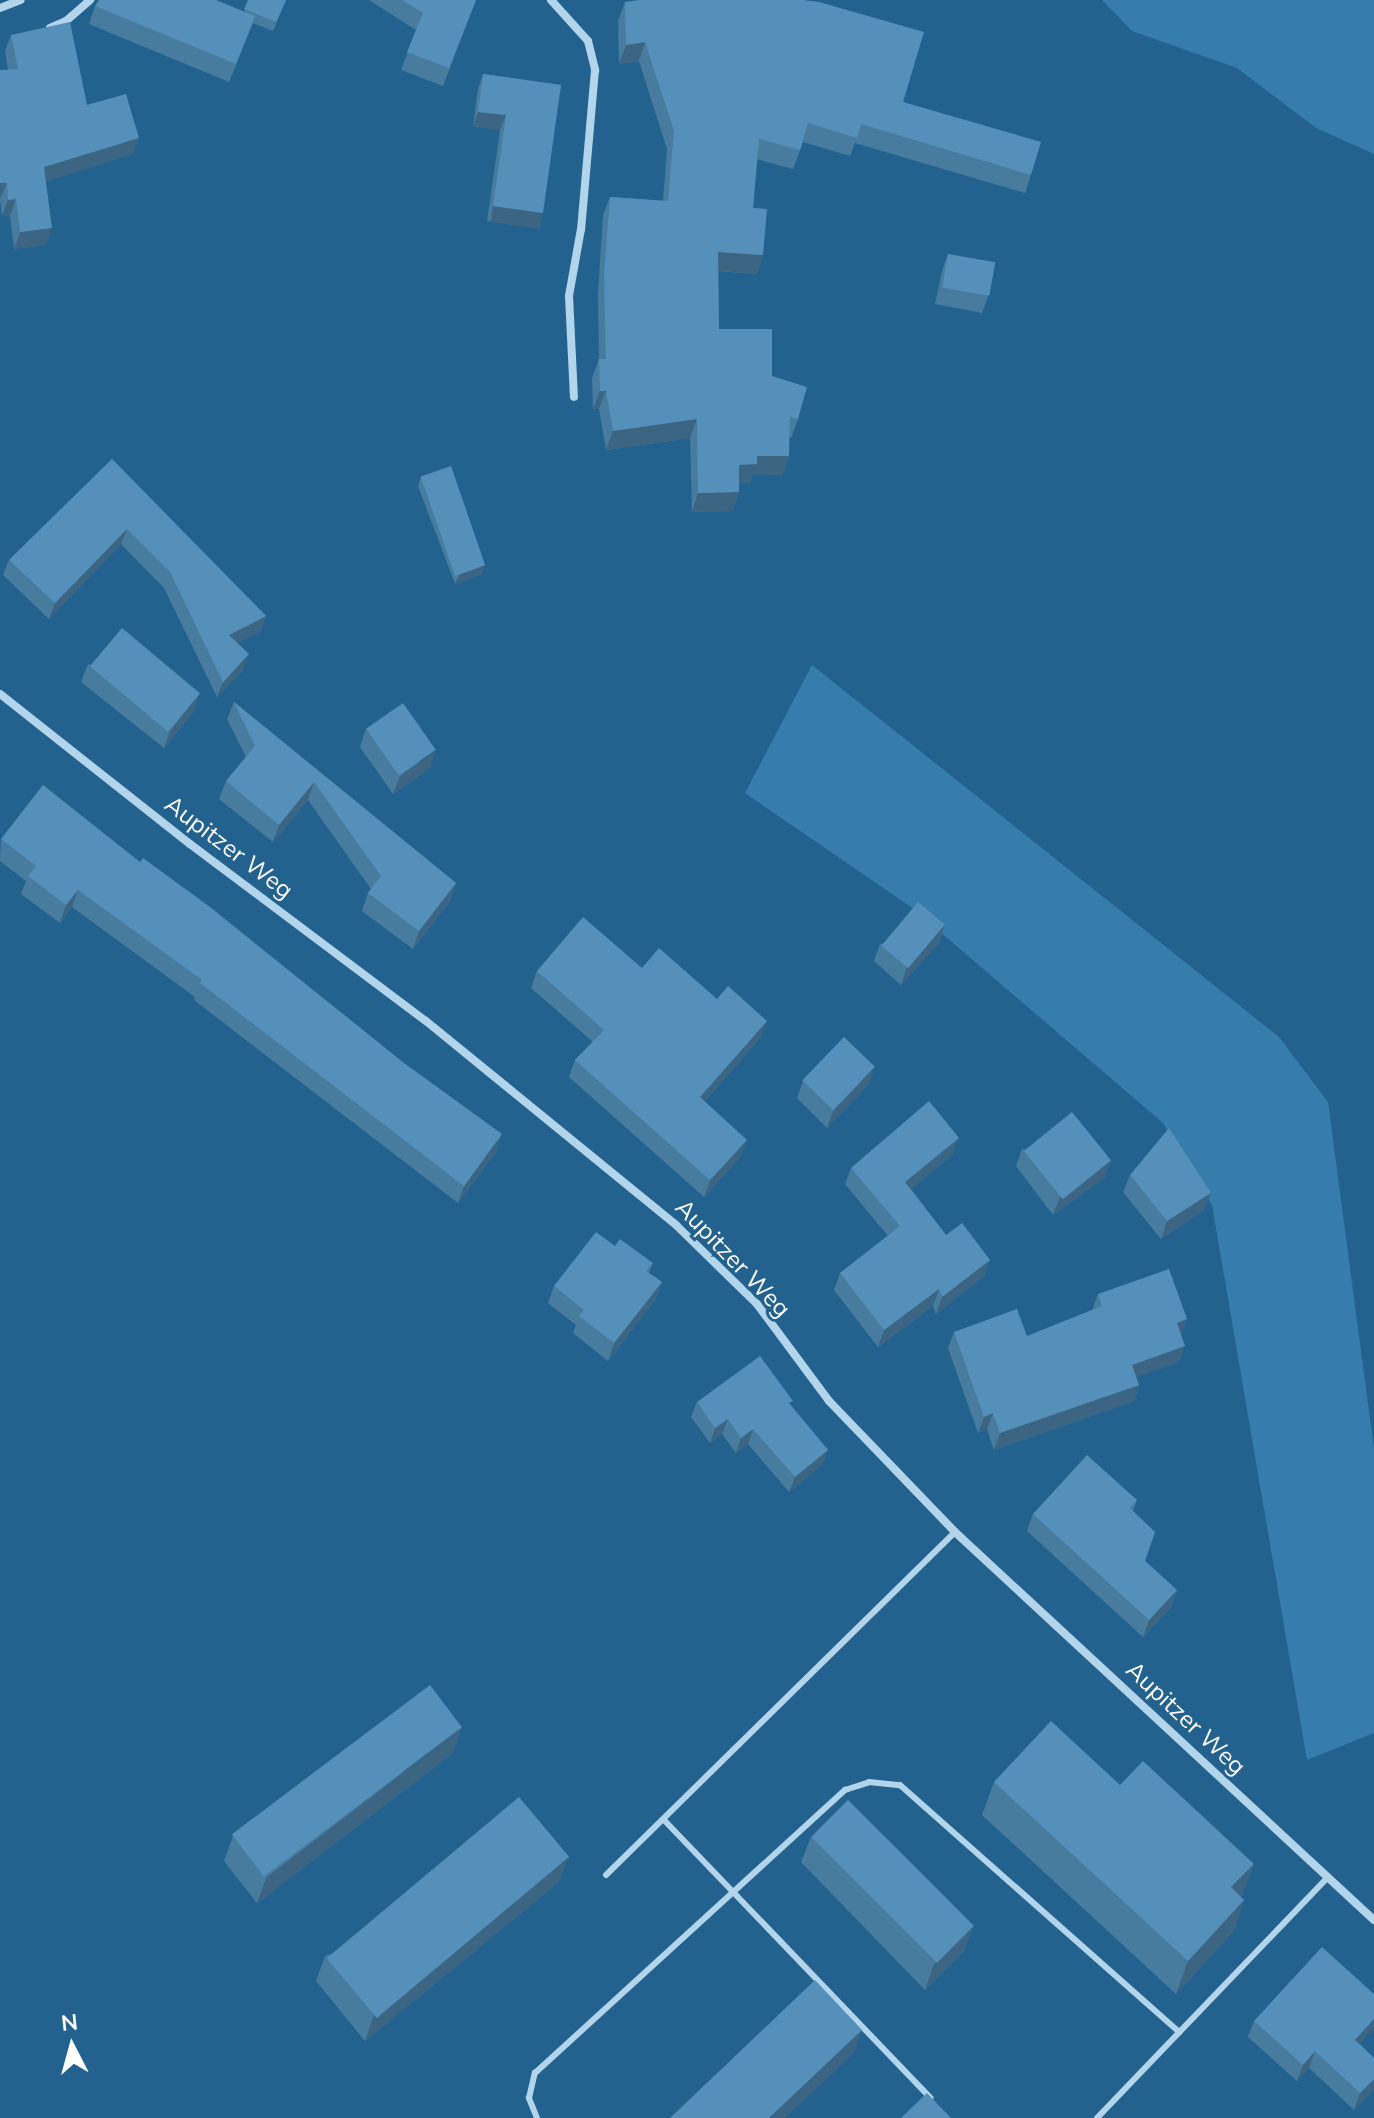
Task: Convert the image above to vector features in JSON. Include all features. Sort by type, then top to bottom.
[{"type":"street","points":[[0,8],[21,0]]},
{"type":"street","points":[[45,31],[66,21],[90,0]]},
{"type":"street","points":[[551,0],[588,41],[595,70],[581,229],[569,296],[574,397]]},
{"type":"street","name":"Aupitzer Weg","points":[[0,694],[190,844],[426,1021],[676,1225],[757,1304],[829,1401],[955,1532],[1374,1920]]},
{"type":"lane","points":[[606,1875],[955,1532]]},
{"type":"lane","points":[[537,2118],[529,2098],[535,2073],[845,1790],[869,1782],[900,1785],[1179,2032]]},
{"type":"lane","points":[[664,1820],[939,2107]]},
{"type":"lane","points":[[1097,2118],[1328,1877]]},
{"type":"shaded area","points":[[1102,0],[1374,0],[1374,154],[1316,128],[1237,68],[1132,31]]},
{"type":"shaded area","points":[[812,665],[1279,1037],[1328,1102],[1374,1449],[1374,1733],[1307,1760],[1212,1205],[1163,1123],[911,907],[745,793]]},
{"type":"building","points":[[99,0],[216,0],[255,16],[236,64],[95,6]]},
{"type":"building","points":[[248,0],[286,0],[276,22],[244,9]]},
{"type":"building","points":[[402,0],[476,0],[449,68],[407,52],[423,13]]},
{"type":"building","points":[[803,0],[924,32],[903,102],[1041,142],[1031,175],[861,124],[857,138],[808,123],[800,150],[759,139],[753,208],[767,209],[763,255],[718,252],[719,329],[772,329],[772,376],[807,387],[798,419],[790,417],[789,456],[757,456],[757,464],[739,465],[739,492],[698,493],[697,419],[613,431],[606,391],[600,391],[599,359],[606,359],[604,275],[610,197],[668,201],[674,131],[645,42],[626,45],[625,2]]},
{"type":"building","points":[[70,22],[87,105],[126,94],[139,138],[44,167],[52,228],[20,232],[16,199],[8,200],[7,183],[0,183],[0,70],[18,69],[11,35]]},
{"type":"building","points":[[483,74],[561,85],[543,213],[493,206],[506,115],[478,112]]},
{"type":"building","points":[[948,254],[995,262],[989,296],[942,287]]},
{"type":"building","points":[[112,459],[266,616],[229,635],[249,654],[223,682],[170,572],[127,529],[55,603],[9,560]]},
{"type":"building","points":[[451,466],[485,565],[455,576],[421,476]]},
{"type":"building","points":[[122,628],[200,694],[168,732],[90,666]]},
{"type":"building","points":[[234,702],[456,883],[419,931],[368,893],[381,876],[314,782],[279,825],[226,781],[255,746]]},
{"type":"building","points":[[403,703],[436,750],[399,776],[366,729]]},
{"type":"building","points":[[43,785],[140,862],[143,858],[210,907],[404,1063],[502,1134],[464,1186],[200,983],[202,980],[78,890],[66,905],[28,876],[36,866],[1,839]]},
{"type":"building","points":[[918,902],[945,924],[908,968],[881,946]]},
{"type":"building","points":[[583,917],[642,968],[659,948],[717,999],[728,986],[767,1021],[700,1097],[747,1140],[710,1180],[575,1060],[604,1030],[537,971]]},
{"type":"building","points":[[844,1037],[875,1067],[833,1110],[802,1080]]},
{"type":"building","points":[[929,1101],[959,1138],[905,1182],[946,1235],[962,1223],[990,1260],[942,1297],[939,1289],[884,1330],[840,1273],[900,1226],[851,1168]]},
{"type":"building","points":[[1072,1112],[1111,1160],[1063,1199],[1024,1151]]},
{"type":"building","points":[[1169,1128],[1211,1193],[1167,1221],[1130,1175]]},
{"type":"building","points":[[596,1232],[615,1246],[620,1239],[653,1263],[646,1271],[662,1282],[614,1343],[579,1316],[584,1310],[554,1286]]},
{"type":"building","points":[[1169,1269],[1187,1319],[1177,1323],[1185,1346],[1132,1365],[1139,1385],[1000,1433],[993,1413],[984,1417],[954,1332],[1017,1309],[1027,1336],[1102,1306],[1098,1294]]},
{"type":"building","points":[[760,1356],[793,1401],[789,1403],[828,1450],[795,1477],[753,1429],[741,1438],[728,1419],[715,1428],[697,1402]]},
{"type":"building","points":[[1087,1455],[1137,1500],[1130,1508],[1155,1532],[1145,1561],[1177,1590],[1149,1620],[1033,1514]]},
{"type":"building","points":[[430,1685],[462,1727],[264,1877],[232,1834]]},
{"type":"building","points":[[1051,1721],[1120,1785],[1143,1761],[1254,1864],[1231,1887],[1244,1900],[1188,1961],[994,1782]]},
{"type":"building","points":[[519,1797],[569,1857],[377,2018],[327,1958]]},
{"type":"building","points":[[848,1800],[974,1926],[937,1963],[811,1837]]},
{"type":"building","points":[[1322,1947],[1374,1994],[1374,2019],[1355,2040],[1374,2058],[1374,2079],[1360,2093],[1315,2051],[1303,2065],[1254,2021]]},
{"type":"building","points":[[815,1980],[862,2030],[769,2118],[670,2118]]},
{"type":"building","points":[[927,2093],[951,2118],[901,2118]]}]
